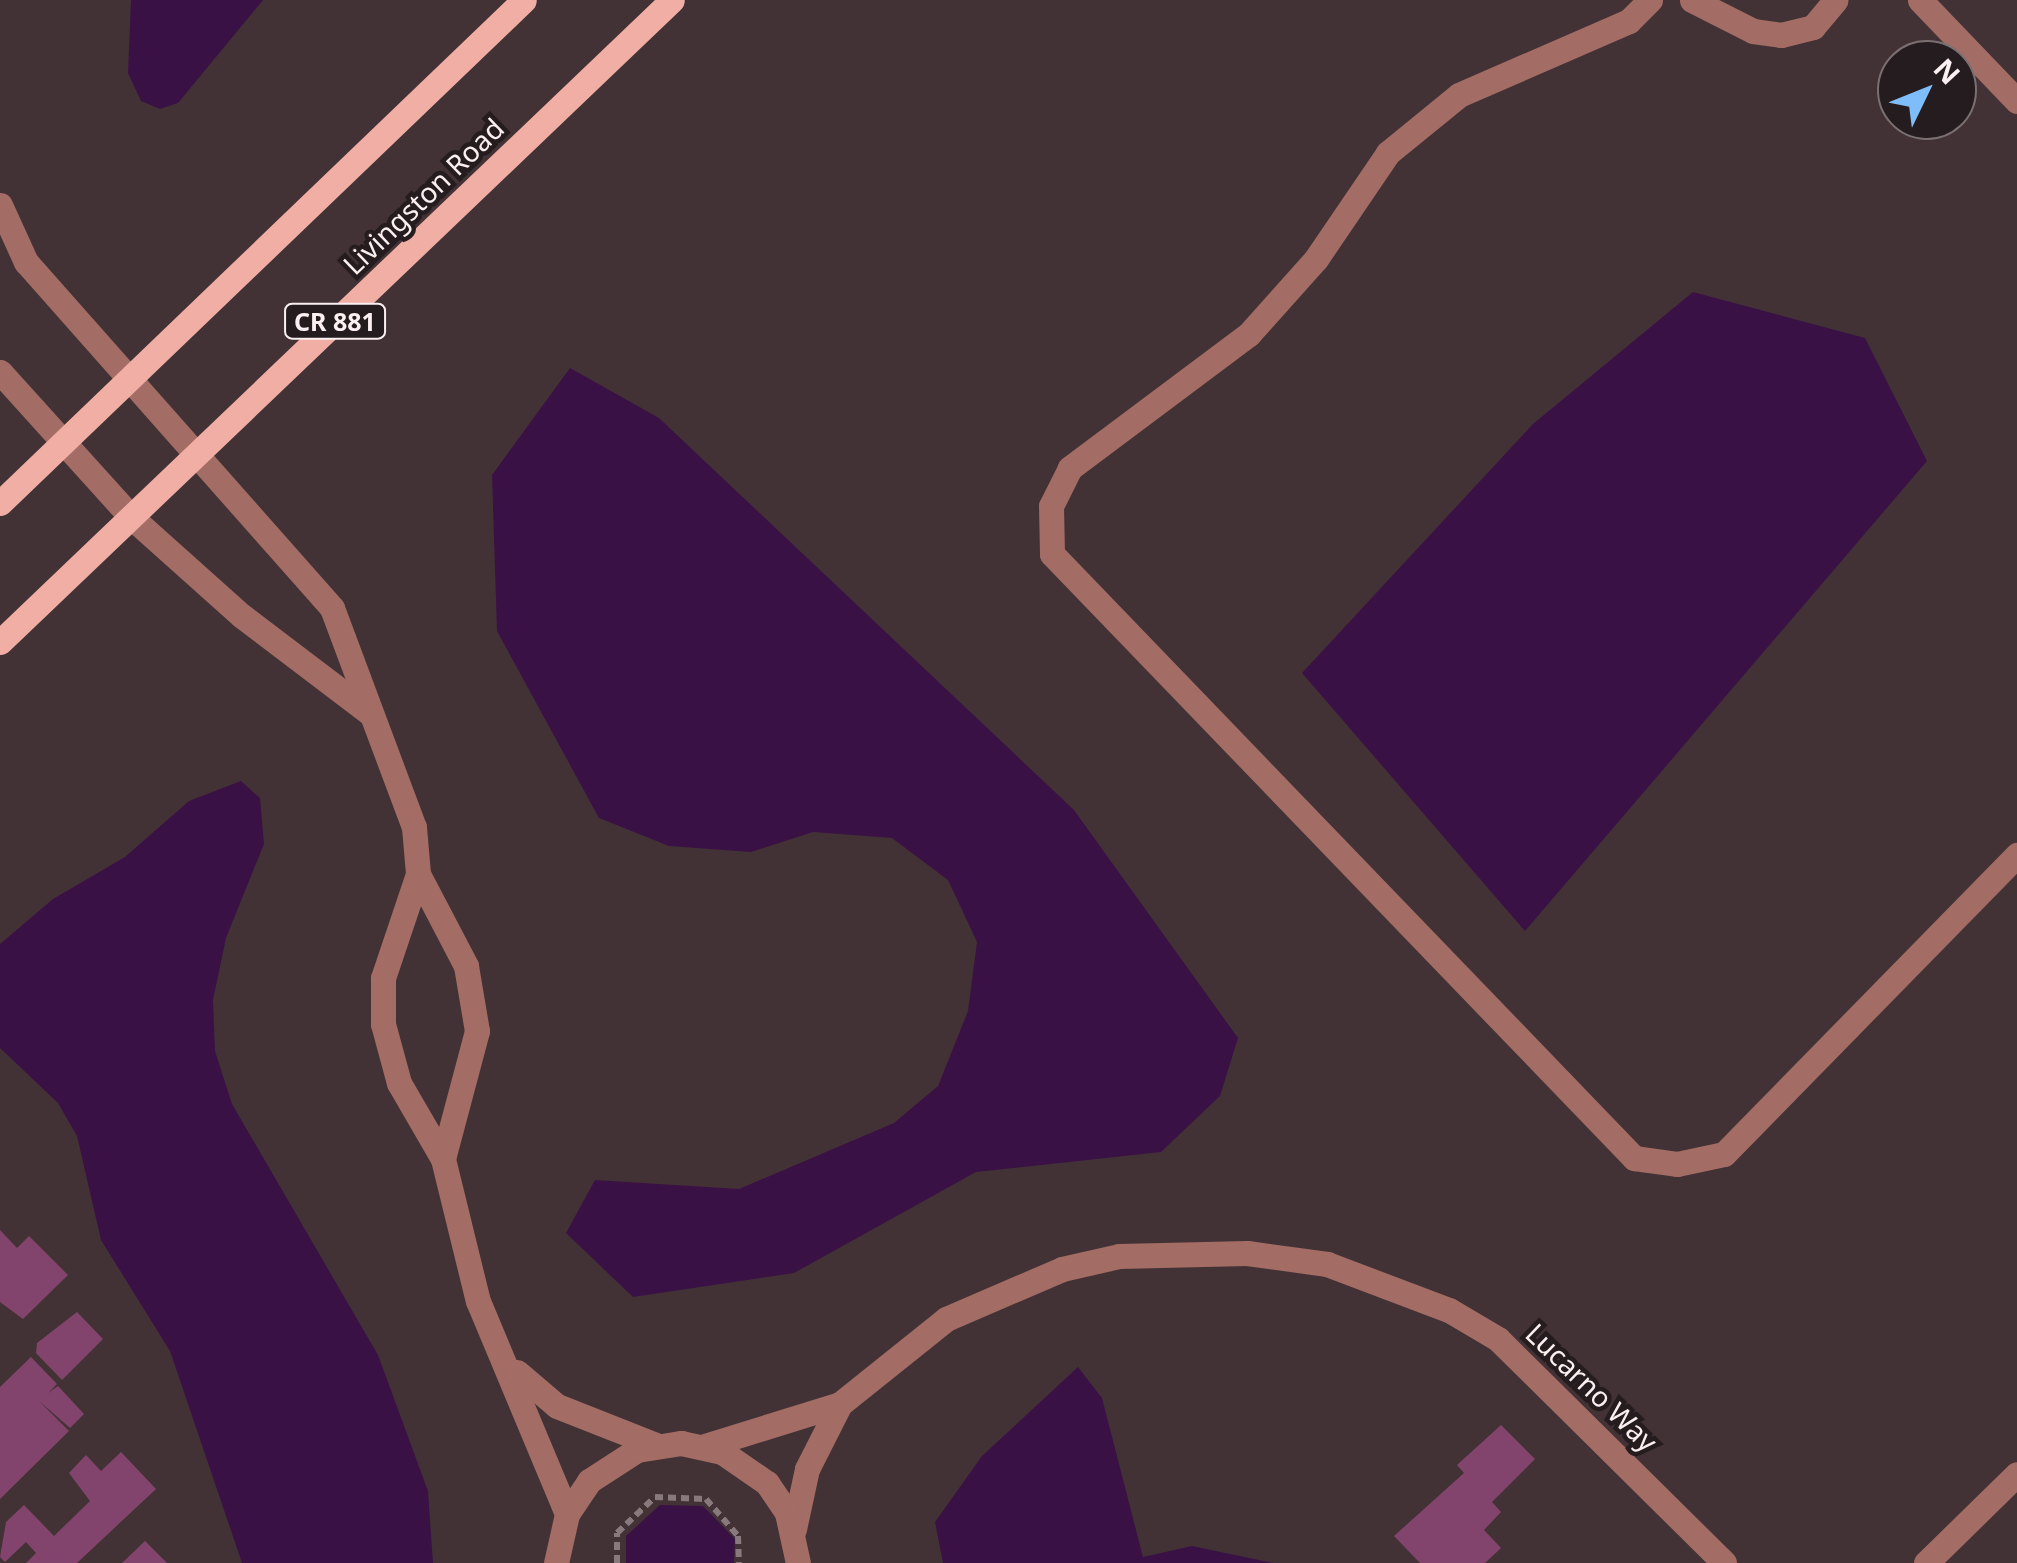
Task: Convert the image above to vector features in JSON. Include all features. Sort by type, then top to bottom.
[{"type":"main road","points":[[0,504],[524,0]]},
{"type":"main road","name":"Livingston Road","points":[[0,642],[672,0]]},
{"type":"street","points":[[1650,0],[1630,22],[1459,95],[1388,154],[1316,258],[1248,334],[1070,468],[1051,506],[1052,554],[1634,1158],[1676,1164],[1724,1154],[2017,855]]},
{"type":"street","points":[[1692,0],[1753,30],[1782,35],[1813,27],[1836,0]]},
{"type":"street","points":[[1920,0],[2017,100]]},
{"type":"street","points":[[0,205],[26,262],[332,608],[414,827],[418,874],[466,966],[477,1031],[443,1159]]},
{"type":"street","points":[[0,372],[60,446],[130,516],[242,616],[372,714]]},
{"type":"street","points":[[418,874],[383,978],[383,1024],[400,1083],[443,1159],[478,1301],[512,1368],[567,1514]]},
{"type":"street","name":"Lucarno Way","points":[[705,1446],[840,1404],[946,1320],[1062,1269],[1184,1250],[1327,1264],[1450,1310],[1498,1339],[1724,1563]]},
{"type":"street","points":[[512,1368],[557,1406],[656,1445],[705,1446],[754,1470],[794,1530],[798,1563]]},
{"type":"street","name":"Lucarno Way","points":[[794,1530],[807,1470],[840,1404]]},
{"type":"street","points":[[556,1562],[567,1514],[603,1468],[656,1445]]},
{"type":"street","points":[[1926,1563],[2017,1474]]},
{"type":"path","points":[[618,1563],[617,1533],[654,1497],[706,1499],[738,1536],[739,1563]]},
{"type":"shaded area","points":[[131,0],[263,0],[178,103],[160,109],[141,101],[128,73]]},
{"type":"shaded area","points":[[1693,292],[1865,338],[1927,461],[1525,931],[1302,673],[1533,424]]},
{"type":"shaded area","points":[[570,368],[659,418],[1074,810],[1238,1038],[1220,1096],[1161,1152],[976,1172],[794,1273],[633,1297],[566,1233],[595,1180],[739,1189],[894,1123],[938,1086],[968,1011],[977,942],[948,880],[892,838],[813,832],[751,852],[669,846],[599,818],[497,631],[492,475]]},
{"type":"shaded area","points":[[241,781],[260,798],[264,844],[226,938],[213,1000],[215,1051],[232,1104],[378,1355],[428,1491],[433,1563],[242,1563],[170,1351],[101,1240],[77,1136],[58,1103],[0,1048],[0,944],[53,899],[125,857],[189,801]]},
{"type":"shaded area","points":[[1078,1367],[1102,1398],[1143,1557],[1192,1546],[1273,1563],[943,1563],[935,1522],[982,1456]]},
{"type":"shaded area","points":[[660,1505],[703,1506],[735,1539],[734,1563],[626,1563],[626,1536]]},
{"type":"building","points":[[0,1230],[17,1248],[29,1236],[68,1275],[23,1319],[0,1302]]},
{"type":"building","points":[[77,1312],[103,1339],[62,1380],[36,1353],[37,1343]]},
{"type":"building","points":[[31,1357],[57,1384],[48,1393],[58,1386],[84,1414],[70,1428],[39,1401],[69,1431],[0,1499],[0,1387]]},
{"type":"building","points":[[1501,1425],[1535,1459],[1492,1502],[1501,1512],[1484,1530],[1501,1548],[1485,1563],[1420,1563],[1394,1536],[1464,1473],[1457,1465]]},
{"type":"building","points":[[121,1452],[156,1489],[77,1563],[26,1563],[36,1553],[26,1542],[5,1562],[0,1557],[6,1522],[24,1505],[54,1536],[90,1501],[69,1473],[86,1455],[101,1471]]},
{"type":"building","points":[[145,1541],[167,1563],[122,1563]]}]
